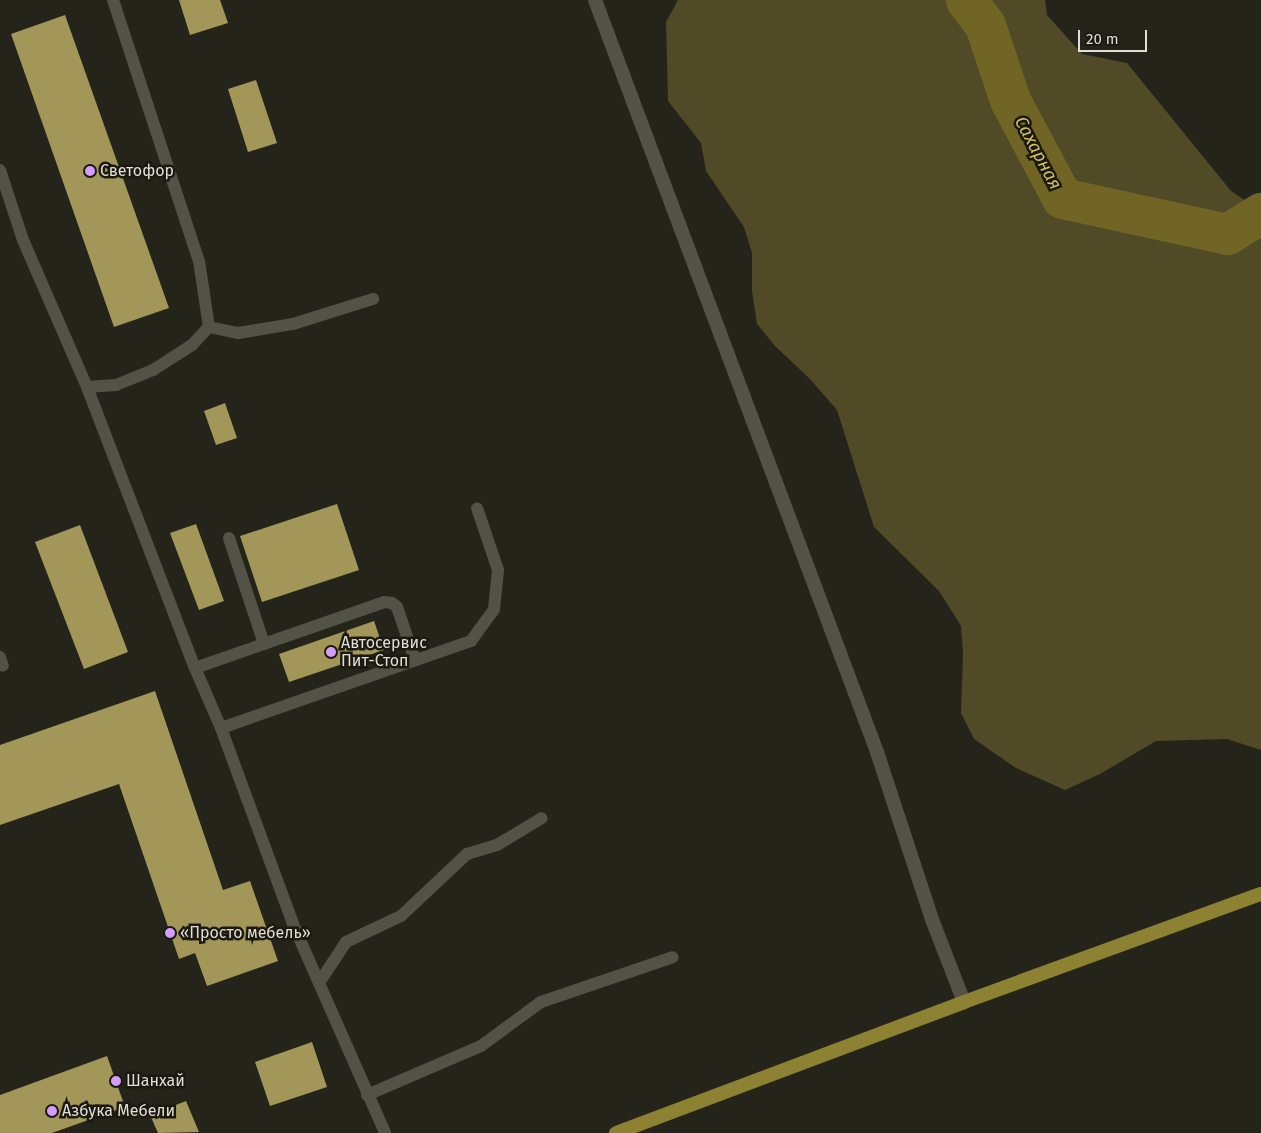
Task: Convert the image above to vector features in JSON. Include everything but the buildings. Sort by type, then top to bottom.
[{"type":"main road","points":[[616,1133],[964,1002],[1261,894]]},
{"type":"street","points":[[595,0],[878,752],[933,922],[964,1002]]},
{"type":"lane","points":[[113,0],[200,261],[209,327]]},
{"type":"lane","points":[[0,170],[23,240],[87,387],[195,668],[221,728],[293,924],[385,1133]]},
{"type":"lane","points":[[209,327],[238,333],[293,324],[373,299]]},
{"type":"lane","points":[[87,387],[116,385],[153,370],[192,345],[209,327]]},
{"type":"lane","points":[[221,728],[472,641],[494,609],[498,570],[476,508]]},
{"type":"lane","points":[[229,538],[264,644]]},
{"type":"lane","points":[[195,668],[384,602],[392,603],[397,607],[415,660]]},
{"type":"lane","points":[[319,983],[346,942],[401,916],[467,854],[496,845],[542,818]]},
{"type":"lane","points":[[367,1095],[481,1046],[541,1002],[673,957]]},
{"type":"shaded area","points":[[678,0],[1045,0],[1047,15],[1082,54],[1127,63],[1231,191],[1249,203],[1261,225],[1261,750],[1227,739],[1156,741],[1100,774],[1065,790],[1016,768],[974,739],[961,713],[963,653],[961,626],[939,591],[874,527],[837,410],[810,379],[775,346],[757,324],[752,291],[752,253],[744,227],[706,171],[701,143],[668,101],[666,22]]},
{"type":"waterway","name":"Сахарная","points":[[966,0],[985,25],[1010,100],[1062,198],[1227,234],[1261,213]]},
{"type":"place","name":"Светофор","points":[[90,171]]},
{"type":"place","name":"Автосервис Пит-Стоп","points":[[331,652]]},
{"type":"place","name":"«Просто мебель»","points":[[170,933]]},
{"type":"place","name":"Шанхай","points":[[116,1081]]},
{"type":"place","name":"Азбука Мебели","points":[[52,1111]]}]
